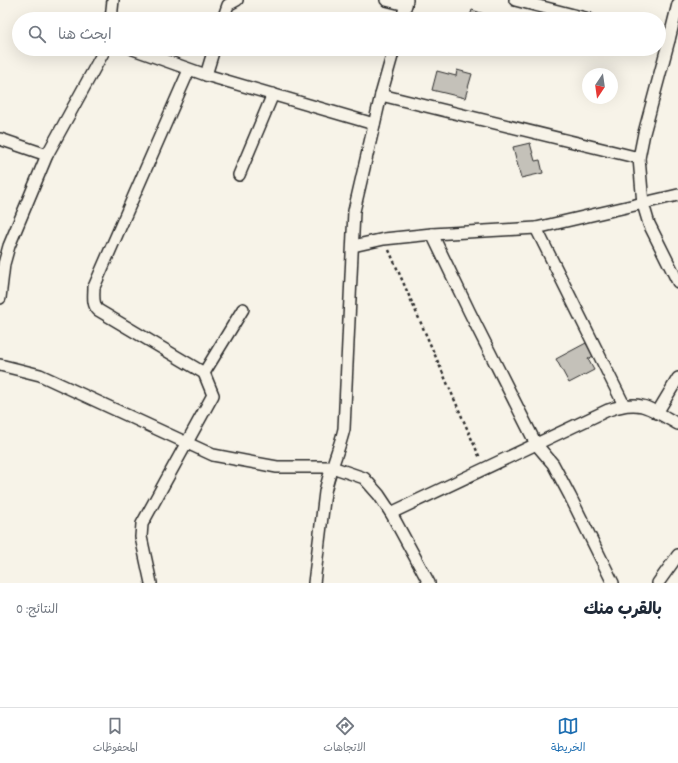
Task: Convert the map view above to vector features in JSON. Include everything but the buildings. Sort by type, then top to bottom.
[{"type":"street","points":[[112,12],[113,0]]},
{"type":"street","points":[[226,12],[228,6],[237,0]]},
{"type":"street","points":[[386,0],[406,2],[404,12]]},
{"type":"street","points":[[515,0],[562,12]]},
{"type":"street","points":[[666,34],[677,10]]},
{"type":"street","points":[[0,298],[4,264],[9,246],[47,155],[101,56]]},
{"type":"street","points":[[152,56],[206,76],[374,124]]},
{"type":"street","points":[[206,76],[212,56]]},
{"type":"street","points":[[314,583],[324,492],[344,429],[354,211],[381,95],[392,56]]},
{"type":"street","points":[[660,56],[639,158],[644,204],[649,224],[678,282]]},
{"type":"street","points":[[151,583],[141,537],[142,524],[213,395],[204,373],[98,310],[95,307],[93,300],[94,287],[189,70]]},
{"type":"street","points":[[239,175],[273,94]]},
{"type":"street","points":[[381,95],[639,158]]},
{"type":"street","points":[[0,139],[47,155]]},
{"type":"street","points":[[352,246],[384,239],[432,234],[536,228],[678,195]]},
{"type":"street","points":[[536,228],[624,405]]},
{"type":"street","points":[[432,234],[536,444],[553,464],[613,583]]},
{"type":"street","points":[[204,373],[243,308]]},
{"type":"street","points":[[0,365],[40,375],[213,455],[277,468],[332,467],[364,478],[379,495],[391,513],[429,583]]},
{"type":"street","points":[[657,413],[678,378]]},
{"type":"street","points":[[391,513],[608,410],[624,405],[641,406],[678,424]]},
{"type":"street","points":[[658,583],[678,555]]},
{"type":"path","points":[[384,239],[484,470]]}]
